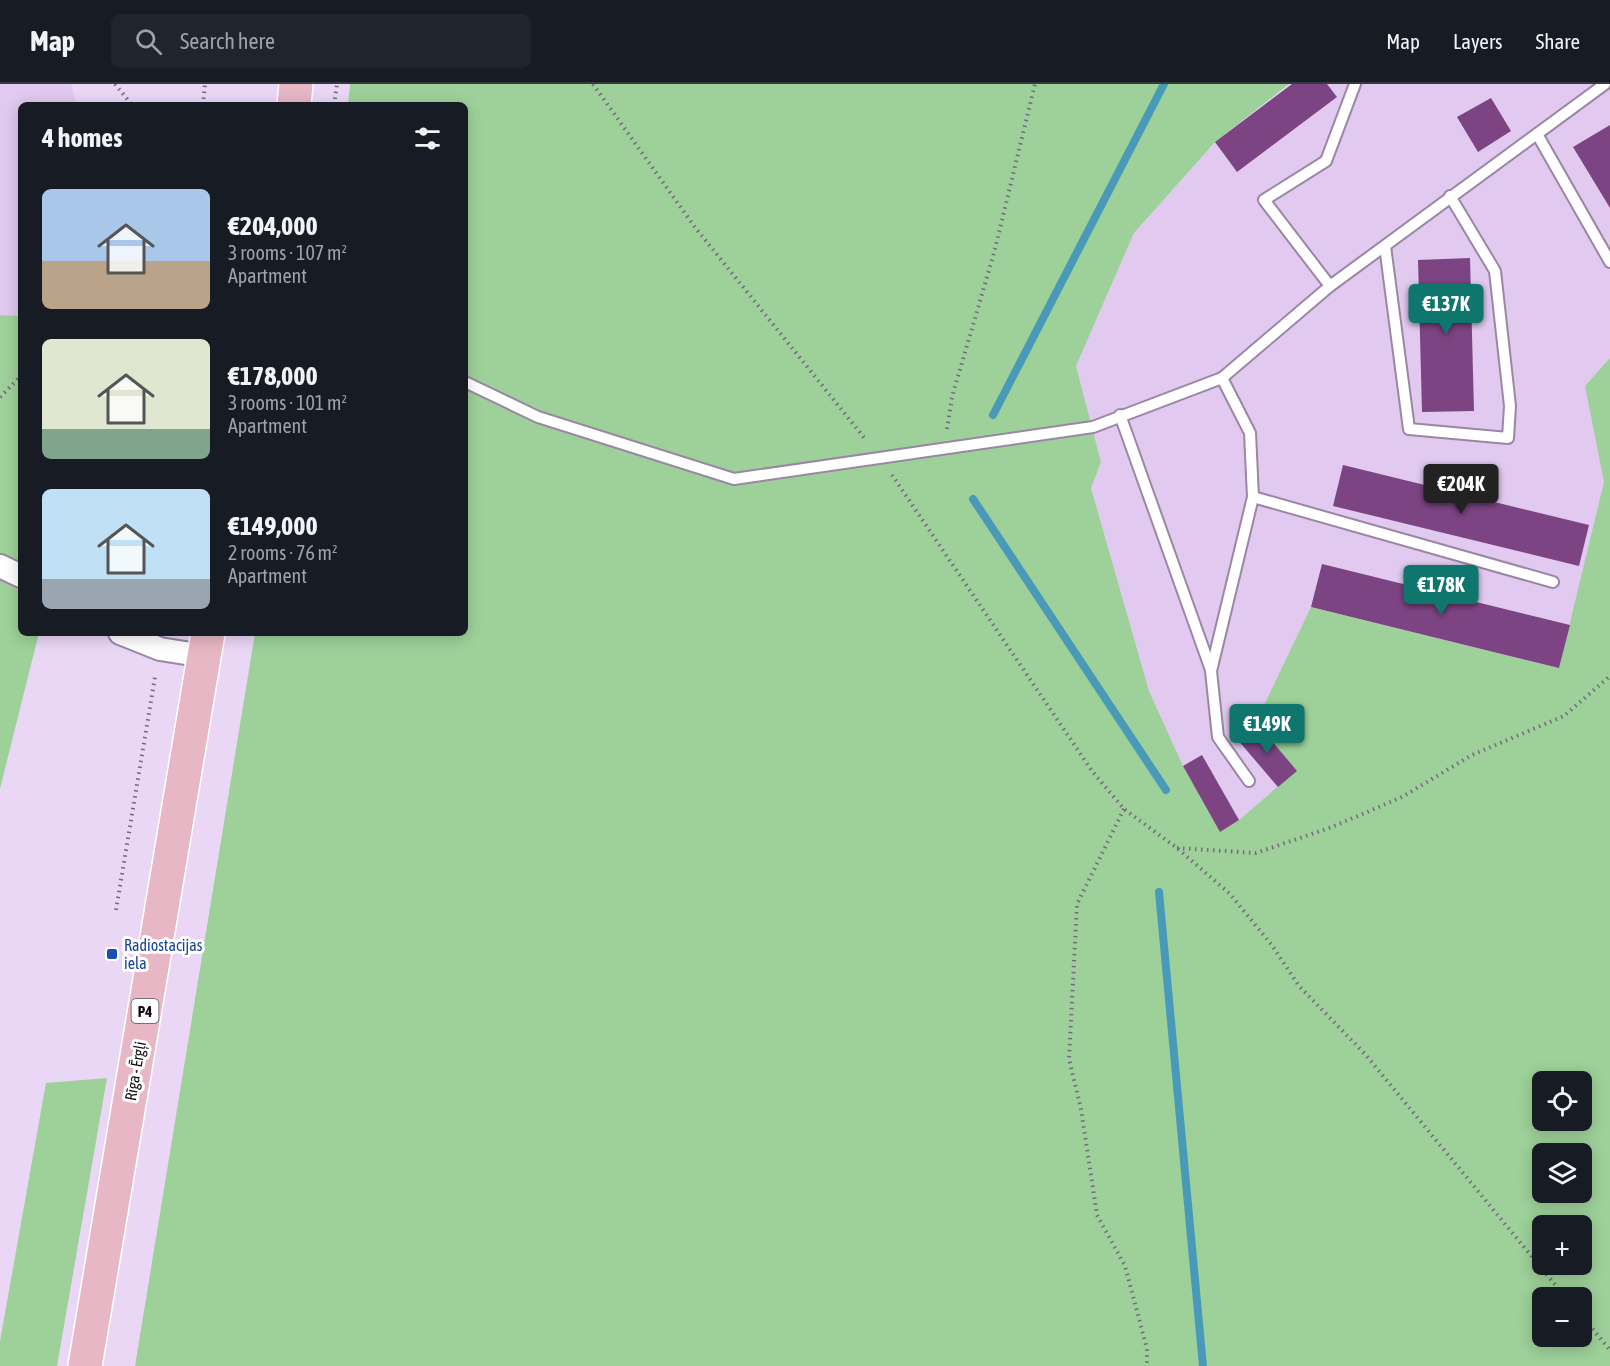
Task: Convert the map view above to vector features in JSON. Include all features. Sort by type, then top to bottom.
[{"type":"main road","points":[[294,102],[296,84]]},
{"type":"main road","name":"Rīga - Ērgļi","points":[[85,1366],[206,645]]},
{"type":"street","points":[[0,566],[18,575]]},
{"type":"street","points":[[128,636],[160,649],[206,645]]},
{"type":"lane","points":[[1330,286],[1264,200],[1326,161],[1355,84]]},
{"type":"lane","points":[[468,383],[538,417],[734,479],[1093,427],[1222,378],[1330,286],[1605,84]]},
{"type":"lane","points":[[1537,134],[1610,262]]},
{"type":"lane","points":[[1385,246],[1409,429],[1508,438],[1510,406],[1495,271],[1450,196]]},
{"type":"lane","points":[[1211,671],[1254,497],[1250,433],[1222,378]]},
{"type":"lane","points":[[1120,415],[1211,671],[1218,736],[1249,781]]},
{"type":"lane","points":[[1254,497],[1552,582]]},
{"type":"path","points":[[115,84],[130,102]]},
{"type":"path","points":[[203,102],[205,84]]},
{"type":"path","points":[[334,102],[337,84]]},
{"type":"path","points":[[592,84],[694,226],[880,458],[1092,771],[1124,809],[1177,848],[1230,894],[1271,944],[1299,986],[1365,1054],[1557,1287]]},
{"type":"path","points":[[944,448],[952,397],[994,253],[1035,84]]},
{"type":"path","points":[[0,397],[18,379]]},
{"type":"path","points":[[1177,848],[1256,853],[1332,827],[1402,797],[1472,756],[1564,716],[1610,676]]},
{"type":"path","points":[[116,910],[155,677]]},
{"type":"path","points":[[1124,809],[1077,904],[1069,1059],[1082,1109],[1097,1215],[1125,1266],[1147,1349],[1147,1366]]},
{"type":"path","points":[[1592,1328],[1610,1350]]},
{"type":"shaded area","points":[[0,84],[71,84],[76,102],[18,102],[18,316],[0,315]]},
{"type":"shaded area","points":[[1292,84],[1610,84],[1610,622],[1559,668],[1312,607],[1297,771],[1239,820],[1220,832],[1183,766],[1149,691],[1091,488],[1101,462],[1076,366],[1134,233],[1215,142]]},
{"type":"green space","points":[[350,84],[1289,84],[1215,142],[1134,233],[1076,366],[1101,462],[1091,488],[1149,691],[1183,766],[1220,831],[1239,820],[1296,771],[1256,722],[1311,607],[1559,668],[1604,482],[1585,386],[1610,358],[1610,1366],[135,1366],[255,636],[468,636],[468,102],[348,102]]},
{"type":"green space","points":[[0,315],[18,316],[18,636],[38,636],[0,789]]},
{"type":"green space","points":[[107,1078],[57,1366],[0,1366],[0,1341],[46,1083]]},
{"type":"building","points":[[1292,84],[1327,84],[1337,97],[1237,172],[1215,142]]},
{"type":"building","points":[[1491,98],[1511,131],[1478,152],[1457,117]]},
{"type":"building","points":[[1610,125],[1610,208],[1573,147]]},
{"type":"building","points":[[1470,258],[1474,411],[1422,412],[1418,260]]},
{"type":"building","points":[[1343,465],[1589,525],[1579,566],[1333,506]]},
{"type":"building","points":[[1322,564],[1570,625],[1559,668],[1311,607]]},
{"type":"building","points":[[1256,722],[1297,771],[1278,787],[1237,739]]},
{"type":"building","points":[[1202,755],[1239,820],[1220,832],[1183,766]]},
{"type":"waterway","points":[[993,415],[1164,84]]},
{"type":"waterway","points":[[973,499],[1166,790]]},
{"type":"waterway","points":[[1159,892],[1203,1366]]},
{"type":"place","name":"Radiostacijas iela","points":[[112,954]]}]
